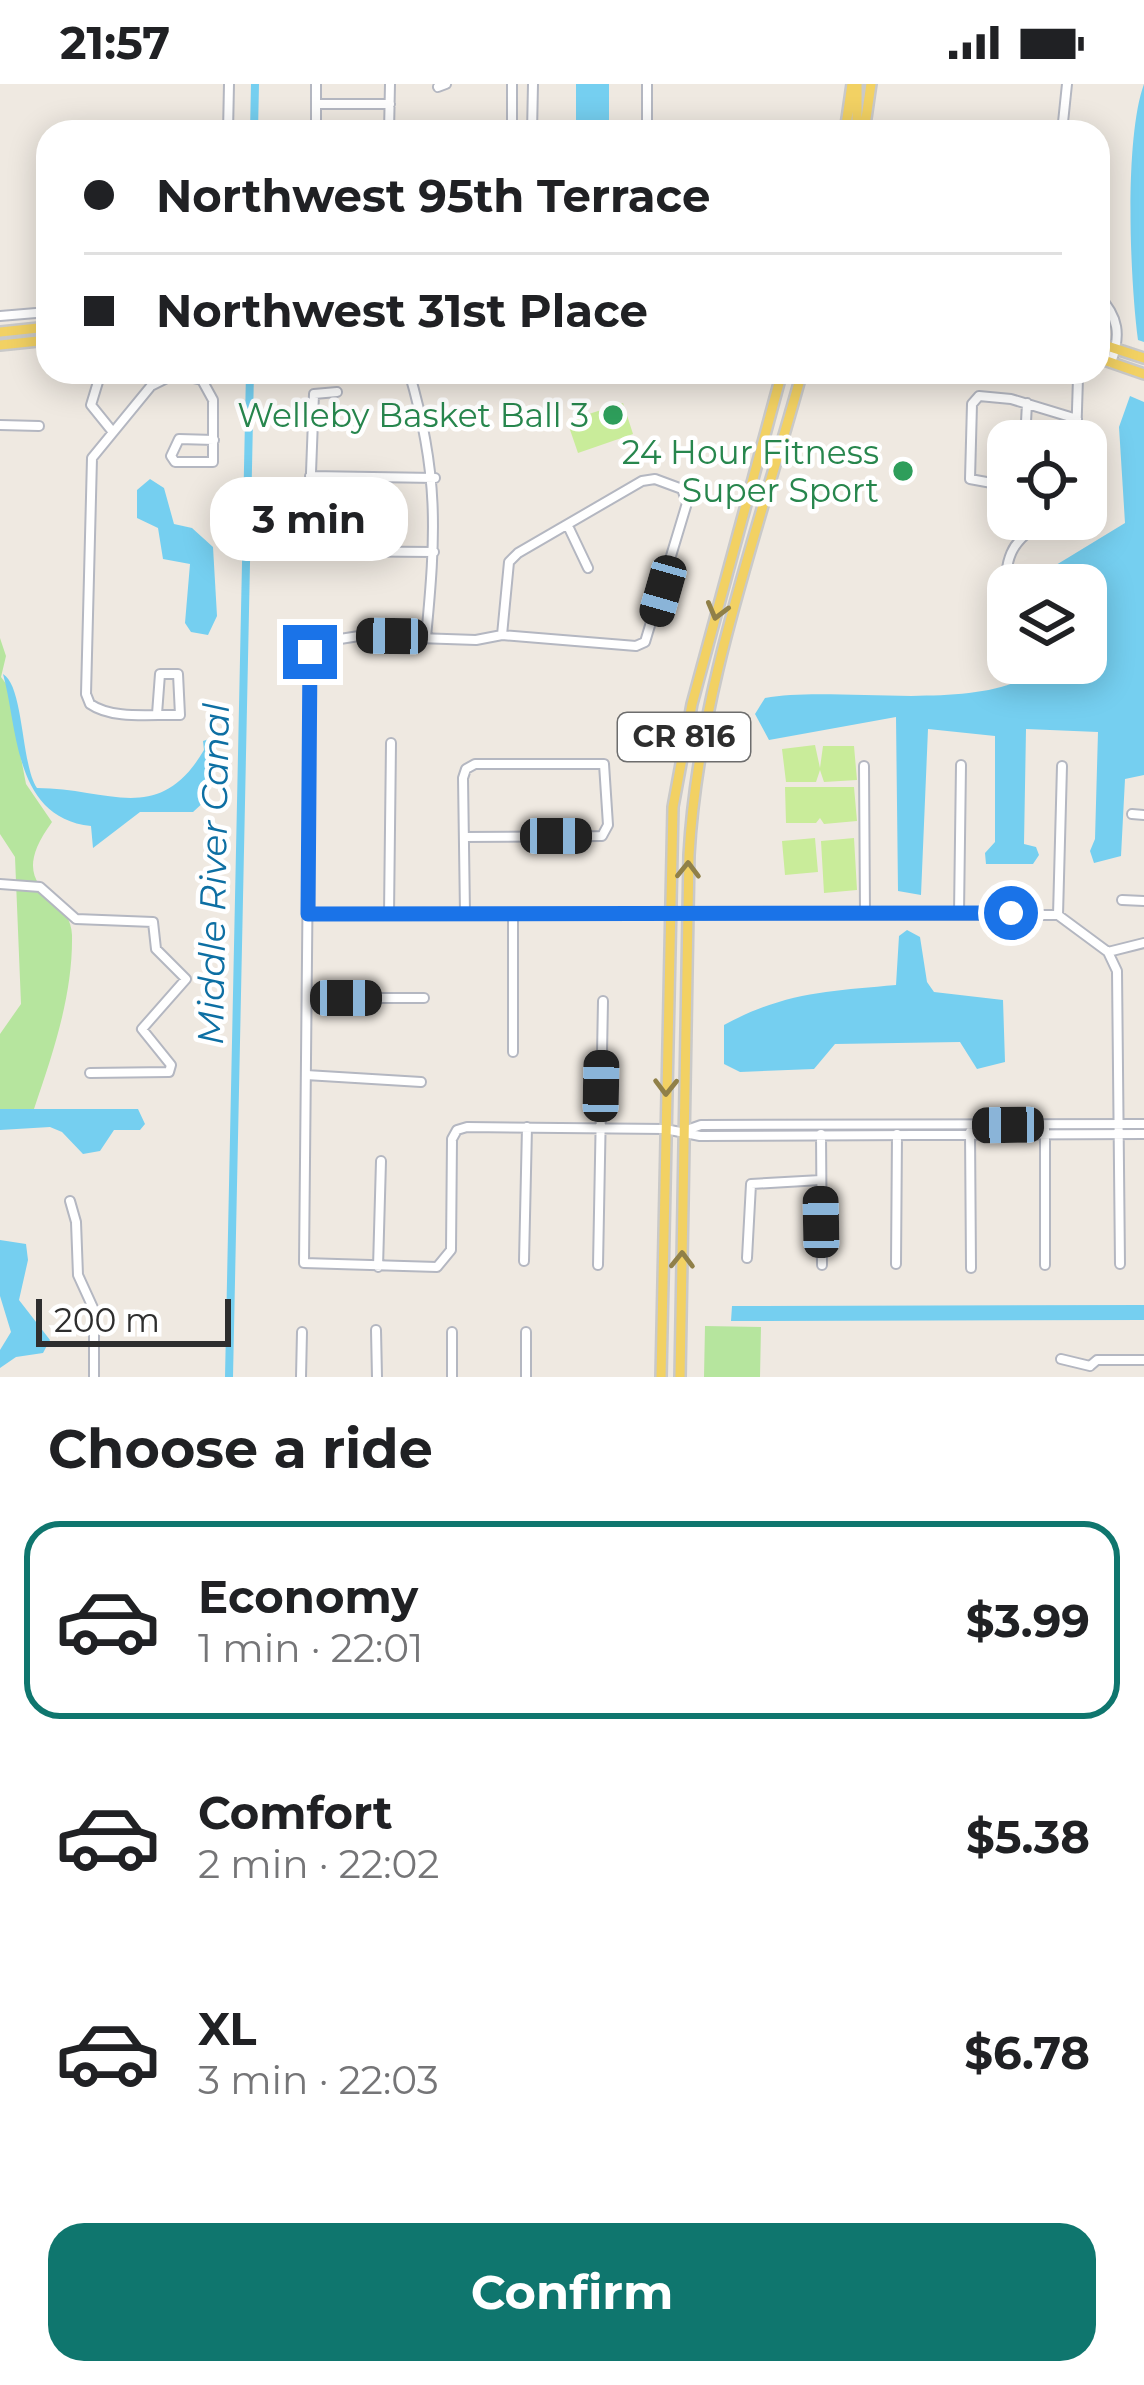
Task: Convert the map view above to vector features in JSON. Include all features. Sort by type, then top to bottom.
[{"type":"main road","points":[[848,120],[855,84]]},
{"type":"main road","points":[[855,84],[860,120]]},
{"type":"main road","points":[[864,120],[872,84]]},
{"type":"main road","points":[[0,332],[36,329]]},
{"type":"main road","points":[[0,345],[36,341]]},
{"type":"main road","points":[[1110,347],[1144,358]]},
{"type":"main road","points":[[1111,363],[1144,374]]},
{"type":"main road","name":"CR 816","points":[[661,1377],[673,807],[685,732],[779,384]]},
{"type":"main road","name":"CR 816","points":[[680,1377],[691,821],[705,728],[799,384]]},
{"type":"street","points":[[228,120],[229,84]]},
{"type":"street","points":[[316,84],[316,120]]},
{"type":"street","points":[[389,120],[390,84]]},
{"type":"street","points":[[512,84],[512,120]]},
{"type":"street","points":[[532,120],[533,84]]},
{"type":"street","points":[[647,84],[647,120]]},
{"type":"street","points":[[1063,120],[1067,84]]},
{"type":"street","points":[[316,104],[390,104]]},
{"type":"street","points":[[1110,310],[1116,317],[1111,363]]},
{"type":"street","points":[[0,316],[36,313]]},
{"type":"street","points":[[96,384],[93,413],[112,431]]},
{"type":"street","points":[[154,384],[92,458],[86,694],[90,704],[105,712],[180,715],[178,674],[160,674],[157,714]]},
{"type":"street","points":[[201,384],[210,392],[214,440],[213,462],[175,462],[171,456],[179,439],[214,440]]},
{"type":"street","points":[[412,384],[435,478],[426,637]]},
{"type":"street","points":[[987,482],[970,478],[972,404],[979,396],[1078,418],[1078,384]]},
{"type":"street","points":[[337,392],[314,394],[308,551],[434,552]]},
{"type":"street","points":[[1026,420],[1027,403]]},
{"type":"street","points":[[0,425],[40,426]]},
{"type":"street","points":[[310,476],[435,478]]},
{"type":"street","points":[[502,635],[508,562],[649,478],[682,489],[686,496],[645,642],[636,646],[502,635],[476,640],[358,636],[316,643],[310,652],[304,1263],[378,1268],[437,1267],[445,1261],[451,1250],[457,1130],[601,1128],[684,1131],[700,1136],[821,1130],[1119,1129],[1144,1124]]},
{"type":"street","points":[[568,526],[588,568]]},
{"type":"street","points":[[388,914],[391,743]]},
{"type":"street","points":[[464,837],[602,836],[608,825],[604,764],[475,764],[466,769],[464,837],[465,914]]},
{"type":"street","points":[[959,913],[961,765]]},
{"type":"street","points":[[864,766],[866,913]]},
{"type":"street","points":[[1058,915],[1062,766]]},
{"type":"street","points":[[1132,814],[1144,815]]},
{"type":"street","points":[[0,884],[40,886],[76,919],[153,922],[156,949],[185,984],[142,1029]]},
{"type":"street","points":[[1123,900],[1144,901]]},
{"type":"street","points":[[512,1052],[513,913]]},
{"type":"street","points":[[308,914],[1058,915],[1108,952],[1120,992],[1120,1264]]},
{"type":"street","points":[[1108,952],[1142,939]]},
{"type":"street","points":[[308,998],[424,998]]},
{"type":"street","points":[[598,1265],[603,1001]]},
{"type":"street","points":[[90,1073],[169,1072],[171,1065],[142,1029],[130,1024]]},
{"type":"street","points":[[306,1075],[421,1082]]},
{"type":"street","points":[[524,1261],[527,1127]]},
{"type":"street","points":[[1045,1129],[1045,1265]]},
{"type":"street","points":[[1119,1129],[1144,1134]]},
{"type":"street","points":[[821,1130],[822,1265]]},
{"type":"street","points":[[896,1264],[897,1130]]},
{"type":"street","points":[[970,1130],[970,1268]]},
{"type":"street","points":[[378,1268],[381,1161]]},
{"type":"street","points":[[747,1258],[752,1184],[820,1180]]},
{"type":"street","points":[[70,1201],[76,1222],[78,1275],[94,1310],[94,1377]]},
{"type":"street","points":[[376,1330],[377,1377]]},
{"type":"street","points":[[301,1377],[302,1332]]},
{"type":"street","points":[[452,1332],[452,1377]]},
{"type":"street","points":[[526,1332],[526,1377]]},
{"type":"street","points":[[1061,1359],[1089,1371],[1097,1360],[1144,1360]]},
{"type":"green space","points":[[623,403],[633,434],[578,453],[567,421]]},
{"type":"green space","points":[[0,638],[6,656],[1,677],[7,685],[26,784],[52,822],[38,845],[35,877],[69,920],[72,935],[65,1002],[34,1109],[0,1109],[0,1034],[21,1004],[15,857],[0,834]]},
{"type":"green space","points":[[815,745],[820,768],[823,746],[854,746],[857,780],[824,782],[820,770],[816,782],[786,782],[782,749]]},
{"type":"green space","points":[[785,787],[854,787],[857,821],[824,824],[820,818],[816,823],[786,823]]},
{"type":"green space","points":[[815,838],[818,872],[785,875],[782,841]]},
{"type":"green space","points":[[854,838],[857,890],[824,893],[821,841]]},
{"type":"green space","points":[[705,1326],[761,1327],[760,1377],[704,1377]]},
{"type":"water","points":[[576,84],[609,84],[609,120],[576,120]]},
{"type":"water","points":[[1144,84],[1144,342],[1138,340],[1135,314],[1130,210],[1134,139]]},
{"type":"water","points":[[1130,396],[1144,402],[1144,775],[1125,779],[1121,856],[1094,863],[1090,851],[1095,839],[1098,732],[1026,729],[1024,844],[1036,847],[1039,855],[1033,864],[986,864],[985,853],[995,842],[995,736],[928,729],[921,895],[898,891],[896,717],[769,740],[755,714],[765,698],[796,695],[953,695],[1009,684],[1107,684],[1107,564],[1058,564],[1097,540],[1107,540],[1107,534],[1125,523],[1119,427]]},
{"type":"water","points":[[150,479],[164,488],[174,524],[192,528],[213,547],[217,616],[208,635],[191,632],[185,623],[190,564],[163,559],[158,528],[137,518],[137,490]]},
{"type":"water","points":[[3,674],[15,694],[37,788],[150,796],[187,774],[204,750],[203,741],[209,739],[206,800],[193,812],[140,812],[93,848],[91,826],[65,819],[46,806],[33,788],[23,767]]},
{"type":"water","points":[[907,930],[920,937],[927,982],[934,992],[1003,1000],[1005,1062],[977,1069],[960,1042],[835,1044],[814,1069],[740,1072],[724,1064],[724,1025],[746,1014],[808,995],[896,985],[899,936]]},
{"type":"water","points":[[0,1109],[138,1109],[145,1124],[140,1130],[114,1130],[100,1151],[83,1154],[62,1132],[50,1127],[0,1130]]},
{"type":"water","points":[[0,1240],[26,1244],[28,1260],[19,1300],[50,1340],[43,1353],[16,1357],[0,1368],[0,1350],[11,1332],[0,1296]]},
{"type":"water","points":[[1144,1305],[1144,1320],[731,1321],[732,1306]]},
{"type":"waterway","name":"Middle River Canal","points":[[254,120],[255,84]]},
{"type":"waterway","name":"Middle River Canal","points":[[229,1377],[250,384]]},
{"type":"place","name":"Welleby Basket Ball 3","points":[[613,415]]},
{"type":"place","name":"24 Hour Fitness Super Sport","points":[[903,471]]},
{"type":"route","points":[[310,652],[308,914],[1011,913]]}]
